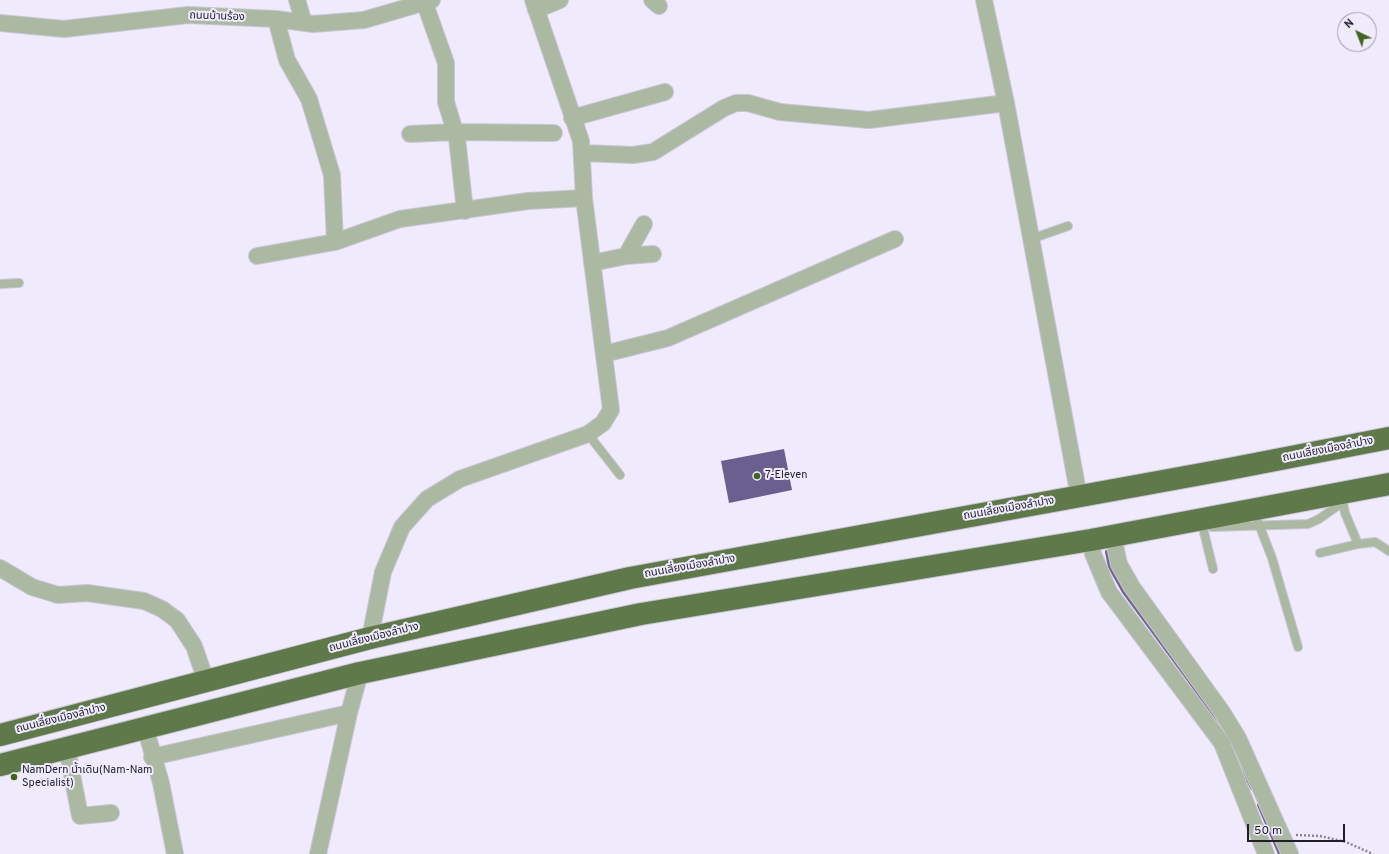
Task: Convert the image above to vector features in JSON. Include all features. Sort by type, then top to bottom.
[{"type":"highway","name":"ถนนเลี่ยงเมืองลำปาง","points":[[0,735],[370,638],[630,578],[1079,497],[1389,438]]},
{"type":"highway","points":[[0,765],[360,673],[641,614],[1113,536],[1202,523],[1257,517],[1342,498],[1389,484]]},
{"type":"highway","points":[[105,708],[112,736]]},
{"type":"street","points":[[297,0],[304,23]]},
{"type":"street","points":[[370,638],[383,572],[402,527],[427,499],[460,479],[588,434],[603,423],[611,410],[584,198],[581,141],[534,5],[560,0]]},
{"type":"street","points":[[984,0],[1037,237],[1079,497]]},
{"type":"street","points":[[428,1],[446,63],[446,102],[455,132],[465,210]]},
{"type":"street","name":"ถนนบ้านร้อง","points":[[0,23],[64,29],[188,16],[276,20],[304,23],[364,20],[428,1]]},
{"type":"street","points":[[276,20],[287,60],[308,99],[332,175],[335,242]]},
{"type":"street","points":[[572,118],[666,92]]},
{"type":"street","points":[[582,153],[634,155],[653,152],[724,108],[736,103],[748,103],[780,112],[869,120],[1006,103]]},
{"type":"street","points":[[410,134],[455,132],[554,133]]},
{"type":"street","points":[[257,256],[335,242],[400,220],[528,201],[584,198]]},
{"type":"street","points":[[626,256],[644,224]]},
{"type":"street","points":[[604,354],[668,338],[895,239]]},
{"type":"street","points":[[592,263],[626,256],[653,254]]},
{"type":"street","points":[[1113,536],[1119,564],[1132,587],[1222,712],[1238,738],[1290,854]]},
{"type":"street","points":[[1090,540],[1093,554],[1109,592],[1222,743],[1266,854]]},
{"type":"street","points":[[0,568],[32,587],[58,595],[88,593],[144,601],[162,609],[177,620],[194,646],[206,681]]},
{"type":"street","points":[[1172,676],[1188,664]]},
{"type":"street","points":[[318,854],[349,713],[360,673]]},
{"type":"street","points":[[152,757],[349,713]]},
{"type":"street","points":[[145,727],[152,757],[161,783],[175,854]]},
{"type":"street","points":[[1222,743],[1238,738]]},
{"type":"street","points":[[67,748],[80,816],[111,813]]},
{"type":"lane","points":[[1037,237],[1068,226]]},
{"type":"lane","points":[[0,284],[19,283]]},
{"type":"lane","points":[[588,434],[620,475]]},
{"type":"lane","points":[[1342,498],[1358,544]]},
{"type":"lane","points":[[1257,517],[1272,558],[1298,647]]},
{"type":"lane","points":[[1202,523],[1213,569]]},
{"type":"lane","points":[[1320,553],[1358,544],[1375,542],[1389,551]]},
{"type":"path","points":[[1282,838],[1297,835],[1320,836],[1346,842],[1373,854]]},
{"type":"building","name":"7-Eleven","points":[[784,449],[792,490],[729,503],[721,461]]},
{"type":"waterway","points":[[1107,552],[1110,567],[1124,592],[1189,680],[1226,734],[1252,788]]},
{"type":"waterway","points":[[1259,805],[1280,854]]},
{"type":"place","name":"7-Eleven","points":[[757,476]]},
{"type":"place","name":"NamDern น้ำเดิน(Nam-Nam Specialist)","points":[[14,777]]}]
